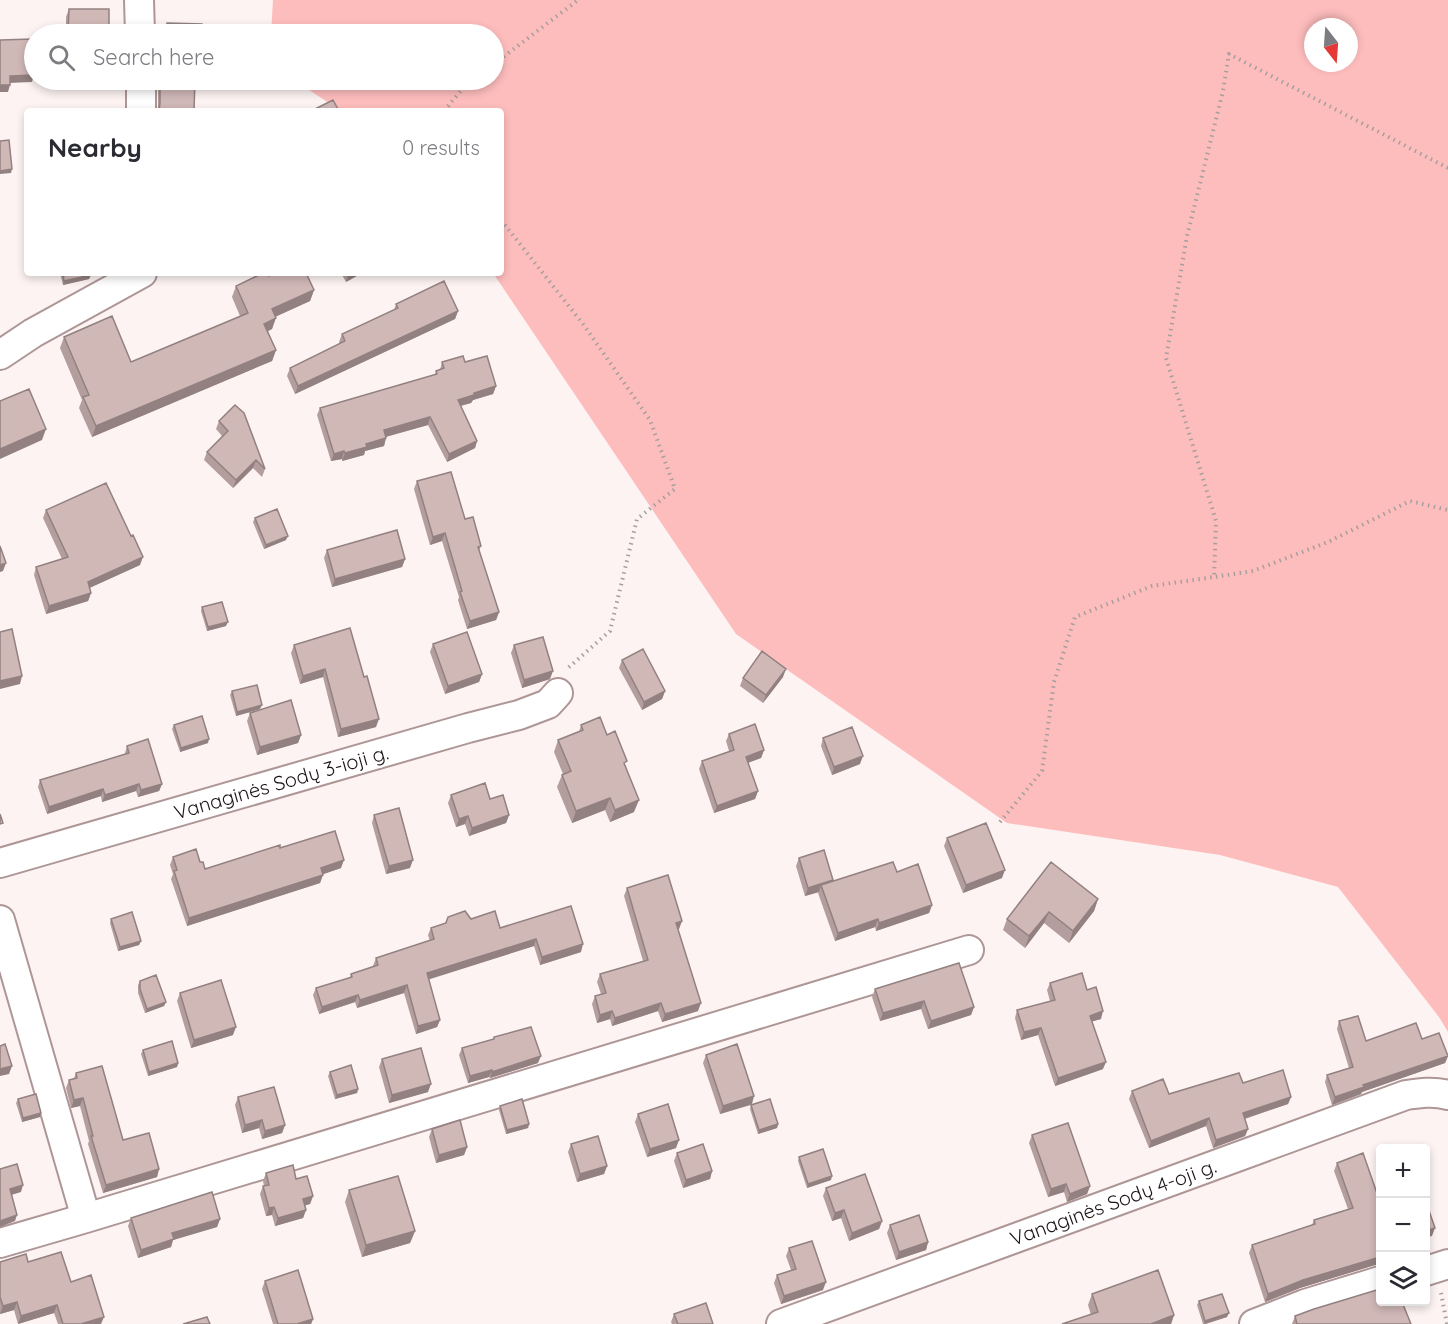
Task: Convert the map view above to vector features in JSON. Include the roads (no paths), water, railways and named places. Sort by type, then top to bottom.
[{"type":"street","points":[[140,0],[140,24]]},
{"type":"street","points":[[141,90],[141,108]]},
{"type":"street","points":[[0,355],[33,333],[137,276]]},
{"type":"street","name":"Vanaginės Sodų 3-ioji g.","points":[[0,863],[519,715],[548,704],[563,680]]},
{"type":"street","points":[[0,920],[86,1218]]},
{"type":"street","points":[[0,1243],[969,950]]},
{"type":"street","name":"Vanaginės Sodų 4-oji g.","points":[[781,1324],[1406,1095],[1426,1092],[1448,1095]]},
{"type":"street","points":[[1430,1270],[1448,1264]]},
{"type":"street","points":[[1254,1324],[1305,1304],[1376,1282]]}]
